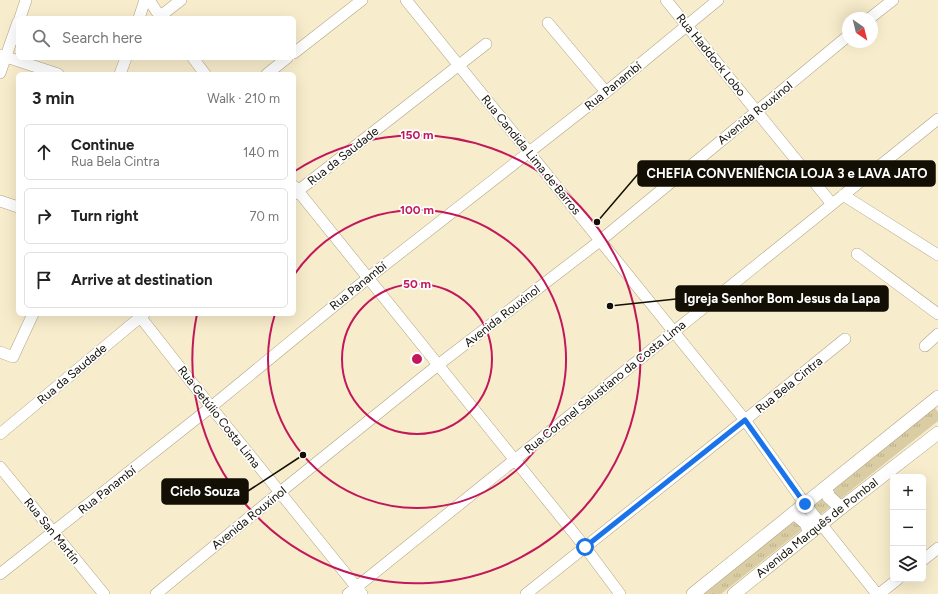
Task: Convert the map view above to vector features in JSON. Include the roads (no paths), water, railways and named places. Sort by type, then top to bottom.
[{"type":"main road","points":[[693,594],[938,397]]},
{"type":"main road","name":"Avenida Marquês de Pombal","points":[[734,594],[841,508],[938,433]]},
{"type":"main road","points":[[825,488],[829,497],[841,508]]},
{"type":"main road","points":[[794,513],[806,522],[810,533]]},
{"type":"street","points":[[21,16],[26,0]]},
{"type":"street","points":[[140,16],[145,0]]},
{"type":"street","points":[[149,0],[159,16]]},
{"type":"street","points":[[161,16],[181,0]]},
{"type":"street","points":[[296,51],[362,0]]},
{"type":"street","name":"Rua Candida Lima de Barros","points":[[406,0],[745,420],[805,504],[878,594]]},
{"type":"street","name":"Rua Haddock Lobo","points":[[666,0],[832,204]]},
{"type":"street","name":"Rua Panambí","points":[[0,574],[211,407],[368,278],[606,92],[718,0]]},
{"type":"street","points":[[878,12],[893,0]]},
{"type":"street","points":[[548,23],[606,92]]},
{"type":"street","points":[[0,73],[3,56],[16,27]]},
{"type":"street","name":"Avenida Rouxinol","points":[[156,594],[279,492],[438,365],[601,240],[842,41]]},
{"type":"street","name":"Rua da Saudade","points":[[296,189],[486,44]]},
{"type":"street","points":[[3,56],[52,72]]},
{"type":"street","points":[[121,72],[125,60]]},
{"type":"street","points":[[195,60],[204,72]]},
{"type":"street","points":[[270,72],[284,60]]},
{"type":"street","name":"Rua Coronel Salustiano da Costa Lima","points":[[355,592],[515,460],[843,195],[936,124]]},
{"type":"street","points":[[296,191],[585,547],[620,594]]},
{"type":"street","points":[[843,195],[938,255]]},
{"type":"street","points":[[0,201],[16,206]]},
{"type":"street","points":[[857,254],[938,314]]},
{"type":"street","points":[[0,352],[13,357],[32,316]]},
{"type":"street","name":"Rua da Saudade","points":[[0,434],[140,316]]},
{"type":"street","name":"Rua Getúlio Costa Lima","points":[[142,316],[355,592]]},
{"type":"street","points":[[925,346],[938,334]]},
{"type":"street","name":"Rua Bela Cintra","points":[[526,594],[845,339]]},
{"type":"street","name":"Rua San Martín","points":[[0,468],[104,594]]},
{"type":"street","points":[[926,558],[938,548]]},
{"type":"street","points":[[878,594],[894,582]]},
{"type":"place","name":"CHEFIA CONVENIÊNCIA LOJA 3 e LAVA JATO","points":[[597,222]]},
{"type":"place","name":"Igreja Senhor Bom Jesus da Lapa","points":[[610,306]]},
{"type":"place","name":"Ciclo Souza","points":[[303,455]]}]
